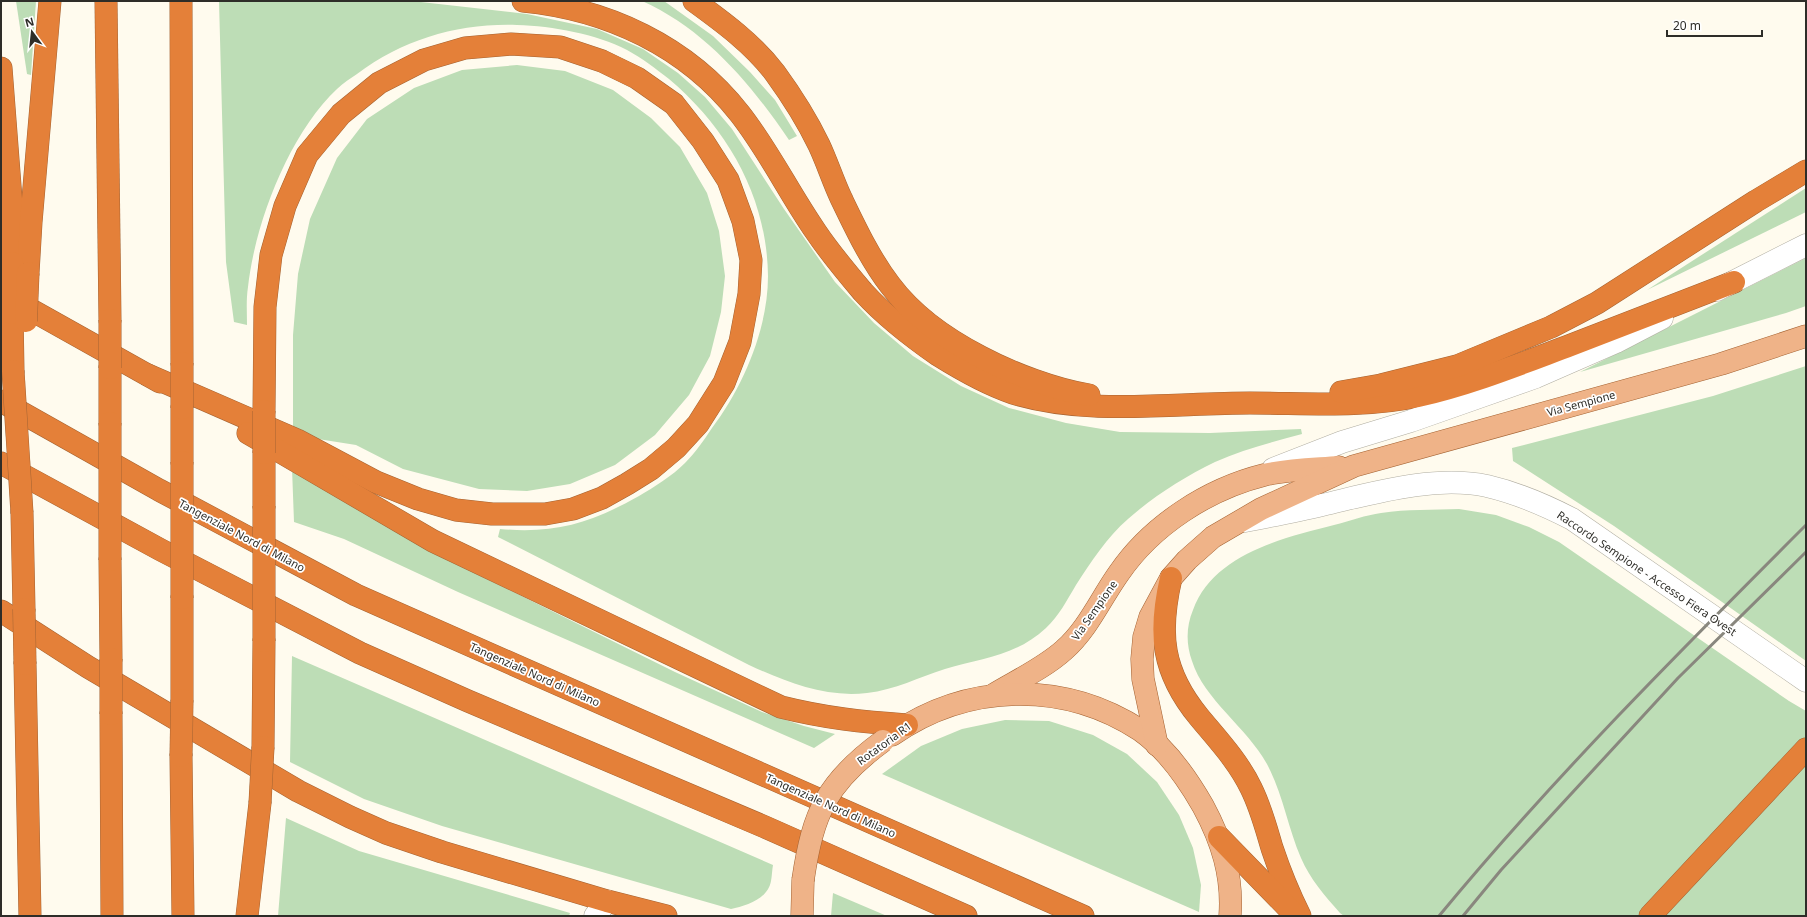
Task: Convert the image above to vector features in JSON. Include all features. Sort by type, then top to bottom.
[{"type":"highway","points":[[20,268],[31,222],[50,1]]},
{"type":"highway","points":[[106,1],[110,320],[112,916]]},
{"type":"highway","points":[[181,1],[181,756],[183,916]]},
{"type":"highway","points":[[523,1],[553,4],[605,18],[641,33],[680,56],[710,81],[739,112],[766,152],[815,231],[866,295],[891,319],[918,341],[958,368],[985,382],[1014,393],[1048,401],[1103,406],[1248,403],[1328,404],[1375,402],[1415,396],[1496,374],[1734,282]]},
{"type":"highway","points":[[694,1],[736,33],[774,72],[795,102],[819,145],[841,198],[874,262],[890,285],[924,321],[943,336],[973,353],[1001,367],[1032,379],[1081,394],[1158,405]]},
{"type":"highway","points":[[148,375],[297,440],[376,482],[418,499],[456,510],[492,514],[545,514],[573,509],[602,498],[651,469],[676,448],[698,424],[724,383],[740,342],[749,294],[751,260],[743,221],[728,180],[703,141],[674,104],[636,78],[602,61],[560,47],[511,44],[465,48],[424,60],[379,83],[342,114],[307,155],[285,206],[271,255],[265,307],[264,411],[264,453],[264,641],[263,747],[260,803],[247,916]]},
{"type":"highway","points":[[1,68],[12,212],[20,268],[18,317],[30,916]]},
{"type":"highway","points":[[1248,403],[1294,399],[1381,386],[1457,366],[1494,351],[1551,327],[1598,303],[1756,201],[1806,171]]},
{"type":"highway","points":[[1,293],[148,375],[433,541],[781,707],[816,716],[852,721],[907,725]]},
{"type":"highway","name":"Tangenziale Nord di Milano","points":[[1,402],[159,490],[356,595],[1084,916]]},
{"type":"highway","points":[[1,463],[161,550],[360,653],[468,701],[772,830],[966,916]]},
{"type":"highway","points":[[1171,578],[1164,606],[1164,630],[1168,660],[1175,681],[1192,708],[1233,758],[1251,787],[1264,818],[1272,848],[1300,916]]},
{"type":"highway","points":[[1,611],[88,667],[298,791],[350,817],[386,833],[601,908],[666,916]]},
{"type":"highway","points":[[1,623],[88,667]]},
{"type":"highway","points":[[1650,916],[1806,749]]},
{"type":"highway","points":[[1219,837],[1296,916]]},
{"type":"main road","name":"Via Sempione","points":[[1157,745],[1144,679],[1142,659],[1144,637],[1150,617],[1171,578],[1187,560],[1213,537],[1284,497],[1354,466],[1721,364],[1806,336]]},
{"type":"main road","name":"Via Sempione","points":[[992,695],[1064,650],[1085,625],[1119,573],[1145,542],[1182,512],[1209,496],[1235,484],[1265,475],[1296,470],[1354,466]]},
{"type":"main road","points":[[992,695],[1029,694],[1056,697],[1084,704],[1112,715],[1140,731],[1157,745],[1176,765],[1195,792],[1219,837],[1229,873],[1231,909]]},
{"type":"main road","name":"Rotatoria R1","points":[[802,916],[803,880],[810,840],[815,823],[827,796],[846,772],[864,755],[907,725],[936,710],[967,700],[992,695]]},
{"type":"street","points":[[1235,484],[1342,442],[1411,421],[1536,377],[1616,342],[1806,245]]},
{"type":"street","name":"Raccordo Sempione - Accesso Fiera Ovest","points":[[1242,522],[1408,486],[1451,483],[1486,486],[1543,504],[1572,520],[1806,681]]},
{"type":"green space","points":[[16,1],[36,1],[31,75],[27,74]]},
{"type":"green space","points":[[219,1],[412,1],[527,14],[597,29],[643,49],[678,73],[705,97],[732,129],[784,209],[835,282],[874,323],[913,356],[961,386],[1009,408],[1066,423],[1120,432],[1210,433],[1301,429],[1302,434],[1226,457],[1192,474],[1148,502],[1120,526],[1106,542],[1051,623],[1023,645],[998,655],[945,669],[907,683],[867,693],[851,694],[821,691],[792,683],[749,665],[498,537],[500,529],[538,530],[555,528],[588,520],[639,496],[669,477],[689,459],[703,442],[734,394],[752,356],[764,316],[768,276],[766,247],[752,192],[726,142],[709,120],[669,79],[643,60],[615,44],[588,35],[545,27],[495,25],[453,30],[394,51],[375,62],[337,89],[320,108],[304,130],[277,181],[258,235],[247,292],[247,325],[234,322],[226,262]]},
{"type":"green space","points":[[642,1],[664,1],[713,36],[750,72],[775,100],[797,136],[789,140],[759,99],[742,79],[725,60],[706,43],[665,13]]},
{"type":"green space","points":[[517,65],[565,71],[613,90],[651,118],[680,147],[707,193],[719,231],[725,276],[721,312],[710,356],[689,395],[655,435],[615,465],[570,484],[527,491],[479,489],[403,469],[356,445],[318,439],[293,428],[293,335],[298,274],[310,219],[337,158],[367,119],[414,88],[462,70]]},
{"type":"green space","points":[[1806,188],[1806,212],[1647,290]]},
{"type":"green space","points":[[1806,258],[1806,306],[1580,372]]},
{"type":"green space","points":[[1806,366],[1806,661],[1614,526],[1513,461],[1512,448],[1713,396]]},
{"type":"green space","points":[[292,468],[483,577],[675,672],[762,712],[804,726],[835,734],[814,748],[458,592],[344,539],[294,522]]},
{"type":"green space","points":[[1459,509],[1496,515],[1529,527],[1559,542],[1789,701],[1806,711],[1806,916],[1344,916],[1340,913],[1313,880],[1301,858],[1292,835],[1278,788],[1260,752],[1216,702],[1198,675],[1190,655],[1188,642],[1188,629],[1191,616],[1203,591],[1216,575],[1233,562],[1272,543],[1375,514],[1410,510]]},
{"type":"green space","points":[[292,656],[773,865],[769,887],[766,893],[756,901],[731,909],[442,826],[364,799],[290,762]]},
{"type":"green space","points":[[1005,720],[1049,721],[1093,735],[1127,754],[1157,782],[1179,815],[1193,848],[1201,885],[1199,912],[882,774],[921,746],[962,729]]},
{"type":"green space","points":[[286,818],[359,851],[570,913],[569,916],[278,916]]},
{"type":"green space","points":[[833,893],[887,916],[831,916]]},
{"type":"railway","points":[[1439,916],[1482,865],[1572,765],[1618,716],[1806,525]]},
{"type":"railway","points":[[1463,916],[1501,870],[1678,678],[1806,552]]}]
